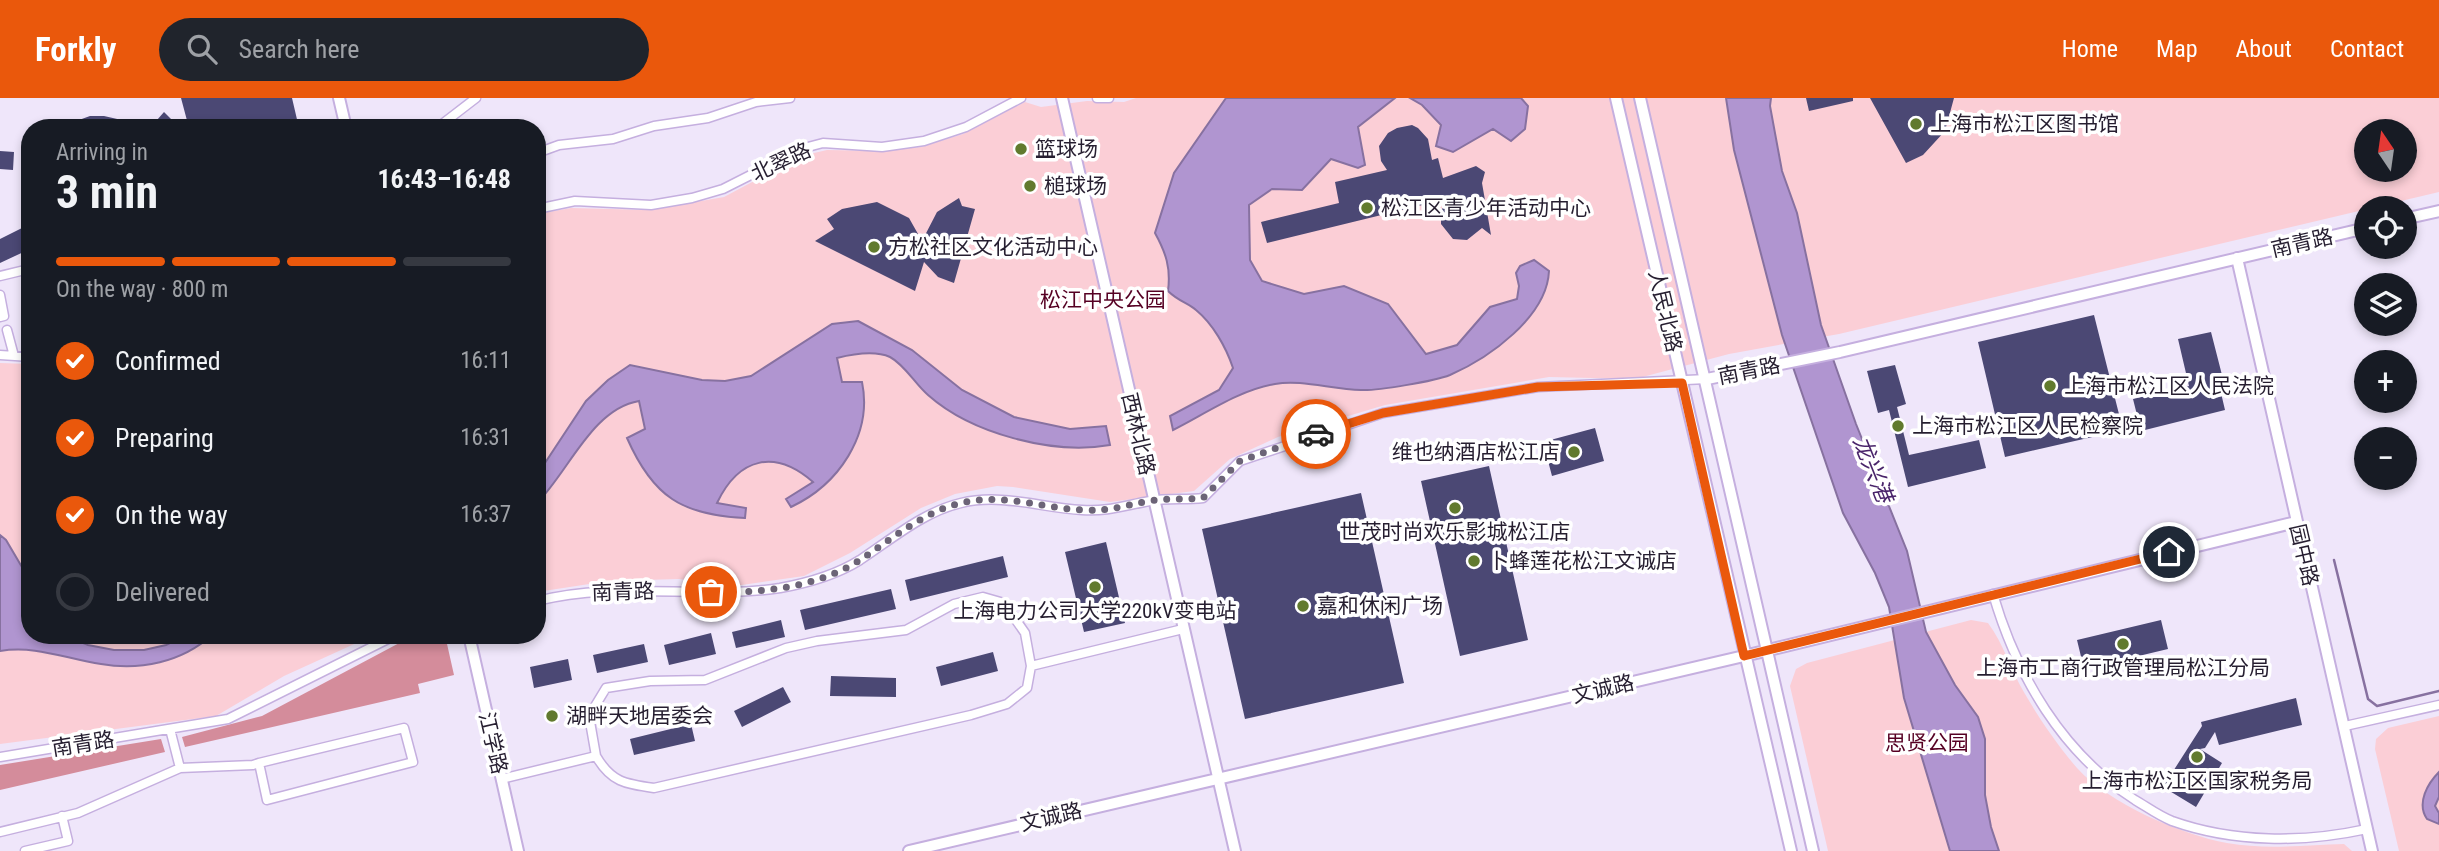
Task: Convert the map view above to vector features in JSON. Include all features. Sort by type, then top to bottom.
[{"type":"street","points":[[339,98],[344,119]]},
{"type":"street","points":[[449,119],[476,98]]},
{"type":"street","points":[[546,150],[559,145],[613,139],[654,126],[708,118],[748,104],[790,98]]},
{"type":"street","name":"北翠路","points":[[546,207],[575,201],[651,205],[692,198],[723,189],[804,148],[823,144],[882,147],[925,141],[966,127],[1021,98]]},
{"type":"street","name":"西林北路","points":[[1062,98],[1235,851]]},
{"type":"street","points":[[1097,98],[1109,98]]},
{"type":"street","name":"人民北路","points":[[1615,98],[1791,851]]},
{"type":"street","name":"人民北路","points":[[1640,98],[1707,379],[1813,851]]},
{"type":"street","points":[[2417,216],[2439,211]]},
{"type":"street","name":"南青路","points":[[546,599],[560,595],[643,589],[746,592],[812,582],[859,561],[881,544],[933,513],[961,503],[1002,500],[1080,510],[1112,510],[1153,500],[1203,498],[1240,461],[1383,413],[1538,387],[1682,383],[1707,379],[1840,352],[2354,231]]},
{"type":"street","name":"园中路","points":[[2236,258],[2372,851]]},
{"type":"street","points":[[0,276],[21,271]]},
{"type":"street","points":[[0,295],[5,316],[0,317]]},
{"type":"street","points":[[7,330],[14,356]]},
{"type":"street","points":[[0,355],[21,356]]},
{"type":"street","name":"文诚路","points":[[909,851],[1744,656],[2296,522]]},
{"type":"street","points":[[1993,594],[2021,668],[2045,709],[2106,781],[2145,806],[2171,820],[2229,835],[2287,839],[2329,836],[2367,829]]},
{"type":"street","points":[[983,597],[1004,603],[1025,634],[1031,666],[1027,688],[1007,704],[971,715],[654,788],[627,785],[606,772],[596,756],[589,716],[606,688],[650,681],[705,680],[786,648],[817,641],[906,630],[954,604],[983,597]]},
{"type":"street","points":[[1031,666],[1183,629]]},
{"type":"street","name":"南青路","points":[[0,757],[228,719],[378,644]]},
{"type":"street","name":"江学路","points":[[470,644],[518,851]]},
{"type":"street","points":[[2345,726],[2439,705]]},
{"type":"street","points":[[0,832],[78,813],[180,768],[259,763],[404,728],[413,762],[267,800],[259,763]]},
{"type":"street","points":[[170,729],[180,768]]},
{"type":"street","points":[[501,779],[596,756]]},
{"type":"street","points":[[25,851],[68,841],[62,816]]},
{"type":"green space","name":"松江中央公园","points":[[1136,98],[2439,98],[2439,192],[2417,197],[2354,196],[2354,212],[1839,334],[1729,354],[1635,379],[1549,377],[1385,405],[1278,437],[1230,459],[1194,491],[1110,502],[997,486],[955,494],[921,508],[850,553],[804,576],[735,586],[679,579],[609,581],[546,591],[546,212],[571,208],[650,210],[724,197],[801,156],[827,150],[881,151],[921,147],[963,134],[1025,102],[1041,107],[1087,101],[1124,102]]},
{"type":"green space","points":[[0,363],[21,364],[21,644],[354,644],[284,676],[216,716],[0,744]]},
{"type":"green space","name":"思贤公园","points":[[1971,620],[1988,623],[2030,703],[2077,768],[2090,781],[2126,805],[2189,833],[2227,843],[2271,847],[2344,844],[2352,851],[1828,851],[1790,686],[1796,669],[1807,663]]},
{"type":"green space","points":[[2439,716],[2439,851],[2399,851],[2375,749],[2376,739],[2388,728]]},
{"type":"shaded area","points":[[397,644],[447,644],[454,675],[418,684],[420,693],[185,747],[182,737],[262,716]]},
{"type":"shaded area","points":[[161,739],[165,752],[0,790],[0,765]]},
{"type":"water","points":[[1226,98],[1395,98],[1358,127],[1365,165],[1358,168],[1331,159],[1302,190],[1272,189],[1249,205],[1250,260],[1262,281],[1304,294],[1344,286],[1388,304],[1426,354],[1457,345],[1490,307],[1517,299],[1519,286],[1516,273],[1520,266],[1534,260],[1549,271],[1546,288],[1527,320],[1498,347],[1450,375],[1419,383],[1369,390],[1296,383],[1275,384],[1248,391],[1173,430],[1170,416],[1219,390],[1233,368],[1223,344],[1208,322],[1168,291],[1167,261],[1155,233],[1174,173]]},
{"type":"water","points":[[1410,98],[1521,98],[1528,106],[1525,129],[1511,141],[1493,129],[1453,152],[1436,146],[1441,125],[1422,105]]},
{"type":"water","name":"龙兴港","points":[[1726,98],[1771,98],[1770,106],[1782,171],[1797,213],[1821,325],[1856,424],[1907,551],[1926,632],[1955,685],[1978,717],[1985,739],[1985,795],[1999,851],[1950,851],[1904,698],[1889,607],[1875,573],[1843,513],[1782,335],[1734,150]]},
{"type":"water","points":[[858,321],[912,350],[962,390],[1014,417],[1070,429],[1106,426],[1110,445],[1064,447],[1039,444],[990,431],[946,409],[890,357],[863,353],[837,358],[842,382],[862,382],[864,402],[857,439],[837,472],[823,486],[791,507],[786,499],[813,482],[785,465],[772,462],[747,467],[726,488],[717,503],[746,508],[745,518],[704,513],[672,499],[648,475],[627,438],[645,429],[639,401],[622,406],[595,428],[546,493],[546,461],[586,401],[608,380],[630,365],[702,380],[725,381],[751,376],[832,324]]},
{"type":"water","points":[[0,535],[21,565],[21,644],[86,644],[114,650],[144,650],[168,644],[200,644],[174,658],[131,666],[101,664],[39,651],[0,651]]},
{"type":"water","points":[[2439,772],[2439,797],[2435,806],[2439,813],[2439,824],[2427,819],[2423,800],[2427,787]]},
{"type":"building","points":[[181,98],[292,98],[297,119],[187,119]]},
{"type":"building","points":[[1806,98],[1853,98],[1853,101],[1809,111]]},
{"type":"building","name":"上海市松江区图书馆","points":[[1870,98],[1954,98],[1945,131],[1923,155],[1906,163]]},
{"type":"building","points":[[164,112],[171,119],[158,119]]},
{"type":"building","points":[[104,116],[117,119],[82,119]]},
{"type":"building","name":"松江区青少年活动中心","points":[[1412,125],[1428,139],[1432,160],[1438,158],[1443,178],[1476,166],[1485,172],[1482,183],[1491,235],[1482,228],[1467,240],[1453,239],[1441,224],[1441,211],[1447,199],[1267,243],[1261,222],[1339,203],[1335,182],[1387,170],[1381,161],[1379,146],[1388,133]]},
{"type":"building","points":[[0,151],[14,152],[13,170],[0,169]]},
{"type":"building","name":"方松社区文化活动中心","points":[[959,198],[962,206],[975,209],[954,283],[938,277],[924,262],[915,291],[815,241],[834,229],[827,219],[842,209],[877,202],[909,218],[922,241],[937,212]]},
{"type":"building","points":[[21,228],[21,253],[0,263],[0,239]]},
{"type":"building","name":"上海市松江区人民法院","points":[[2094,315],[2123,430],[2005,457],[1978,342]]},
{"type":"building","points":[[2211,332],[2222,375],[2217,376],[2225,410],[2141,431],[2133,399],[2189,386],[2178,339]]},
{"type":"building","name":"上海市松江区人民检察院","points":[[1895,365],[1906,404],[1897,407],[1909,455],[1979,440],[1986,468],[1908,487],[1889,410],[1878,413],[1867,371]]},
{"type":"building","name":"维也纳酒店松江店","points":[[1595,428],[1604,461],[1552,476],[1543,442]]},
{"type":"building","name":"卜蜂莲花松江文诚店","points":[[1489,466],[1528,640],[1460,656],[1421,481]]},
{"type":"building","name":"嘉和休闲广场","points":[[1361,493],[1404,683],[1245,719],[1202,529]]},
{"type":"building","name":"上海电力公司大学220kV变电站","points":[[1106,542],[1125,623],[1084,632],[1065,552]]},
{"type":"building","points":[[1003,556],[1008,577],[910,601],[905,580]]},
{"type":"building","points":[[891,589],[896,609],[805,630],[800,610]]},
{"type":"building","points":[[781,620],[785,637],[736,648],[732,632]]},
{"type":"building","name":"上海市工商行政管理局松江分局","points":[[2161,620],[2168,649],[2084,669],[2077,640]]},
{"type":"building","points":[[711,633],[716,654],[669,665],[664,645]]},
{"type":"building","points":[[644,644],[648,662],[597,673],[593,655]]},
{"type":"building","points":[[993,652],[998,671],[941,686],[936,667]]},
{"type":"building","points":[[568,659],[572,680],[534,688],[530,667]]},
{"type":"building","points":[[831,676],[896,678],[896,697],[830,696]]},
{"type":"building","points":[[783,687],[791,702],[742,727],[734,711]]},
{"type":"building","name":"上海市松江区国家税务局","points":[[2296,698],[2302,725],[2219,745],[2215,732],[2205,748],[2200,749],[2222,763],[2196,807],[2163,787],[2202,726],[2201,722]]},
{"type":"building","points":[[691,724],[695,741],[634,755],[630,739]]},
{"type":"waterway","points":[[2334,560],[2368,699],[2377,706],[2439,691]]},
{"type":"way so far","points":[[711,592],[746,592],[812,582],[859,561],[881,544],[933,513],[961,503],[1021,501],[1080,510],[1112,510],[1153,500],[1203,498],[1240,461],[1316,434]]},
{"type":"place","name":"上海市松江区图书馆","points":[[1916,124]]},
{"type":"place","name":"篮球场","points":[[1021,149]]},
{"type":"place","name":"槌球场","points":[[1030,186]]},
{"type":"place","name":"松江区青少年活动中心","points":[[1367,208]]},
{"type":"place","name":"方松社区文化活动中心","points":[[874,247]]},
{"type":"place","name":"上海市松江区人民法院","points":[[2050,386]]},
{"type":"place","name":"上海市松江区人民检察院","points":[[1898,426]]},
{"type":"place","name":"维也纳酒店松江店","points":[[1574,452]]},
{"type":"place","name":"世茂时尚欢乐影城松江店","points":[[1455,508]]},
{"type":"place","name":"卜蜂莲花松江文诚店","points":[[1474,561]]},
{"type":"place","name":"上海电力公司大学220kV变电站","points":[[1095,587]]},
{"type":"place","name":"嘉和休闲广场","points":[[1303,606]]},
{"type":"place","name":"上海市工商行政管理局松江分局","points":[[2123,644]]},
{"type":"place","name":"湖畔天地居委会","points":[[552,716]]},
{"type":"place","name":"上海市松江区国家税务局","points":[[2197,757]]},
{"type":"route","points":[[1316,434],[1383,413],[1538,387],[1682,383],[1744,656],[2169,552]]}]
